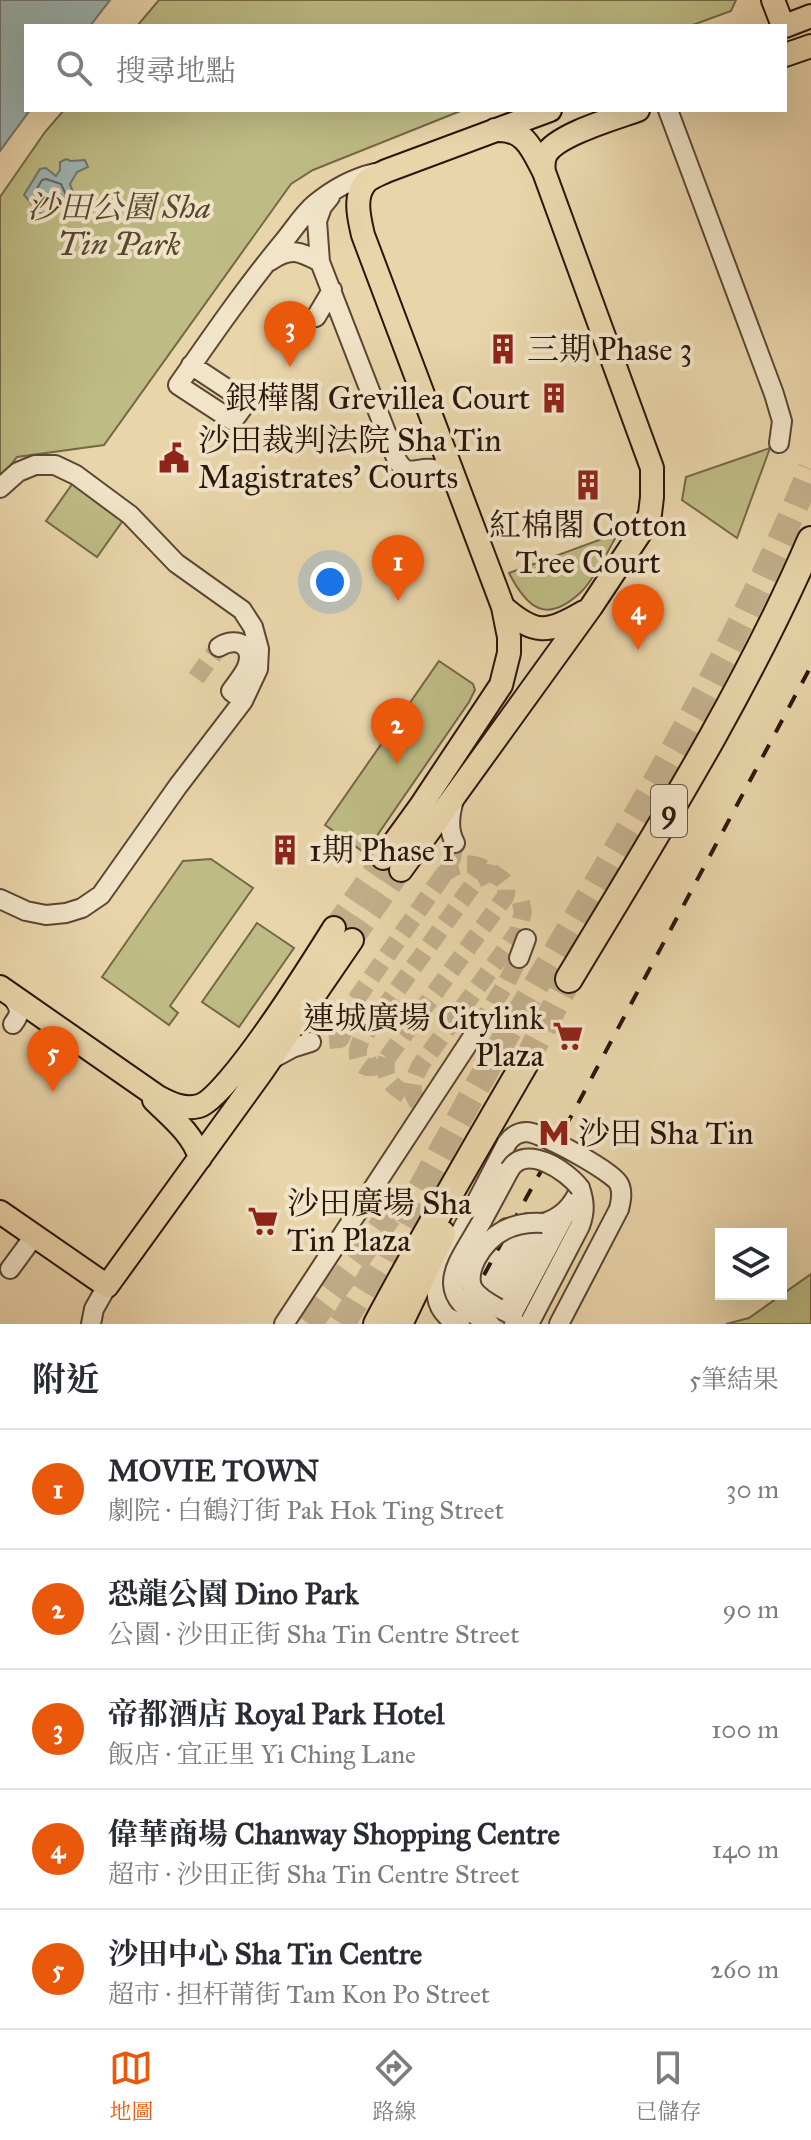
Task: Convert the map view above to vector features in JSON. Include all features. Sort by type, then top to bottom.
[{"type":"highway","name":"9","points":[[569,979],[708,745],[811,540]]},
{"type":"highway","points":[[377,1324],[525,1063]]},
{"type":"highway","points":[[399,1324],[447,1225],[480,1142]]},
{"type":"main road","points":[[773,0],[783,24]]},
{"type":"main road","points":[[807,0],[811,9]]},
{"type":"main road","points":[[790,39],[811,16]]},
{"type":"main road","points":[[492,131],[505,130],[525,140],[544,172],[652,468],[650,514],[591,607],[456,794],[392,864],[428,796],[501,685],[509,653],[509,637],[503,607],[360,223],[359,196],[366,182],[386,171],[492,131],[544,112]]},
{"type":"main road","points":[[544,172],[545,156],[563,139],[633,112]]},
{"type":"main road","points":[[503,607],[521,622],[536,628],[567,622],[591,607]]},
{"type":"main road","points":[[5,990],[142,1087],[184,1108],[201,1106],[211,1099],[291,1011],[343,934]]},
{"type":"main road","points":[[0,1212],[107,1286],[269,1061],[291,1011]]},
{"type":"main road","points":[[142,1087],[187,1133],[200,1158]]},
{"type":"street","points":[[669,112],[774,394],[782,421],[779,443]]},
{"type":"street","points":[[191,365],[204,347],[224,336],[259,271],[316,203],[366,175],[386,171]]},
{"type":"street","points":[[335,191],[322,207],[317,221],[320,262],[400,465],[416,472],[435,470],[456,483]]},
{"type":"street","points":[[259,271],[288,252],[301,252],[320,262]]},
{"type":"street","points":[[316,317],[332,290]]},
{"type":"street","points":[[0,488],[18,472],[35,465],[55,465],[76,475],[130,515],[176,563],[242,610],[253,627],[259,649],[258,669],[243,701],[101,895],[82,908],[46,915],[26,911],[0,899]]},
{"type":"street","points":[[219,647],[232,641],[241,643],[248,650],[246,669],[231,691],[243,701]]},
{"type":"street","points":[[455,843],[450,811],[456,794]]},
{"type":"street","points":[[519,958],[526,939]]},
{"type":"street","points":[[5,990],[19,1010],[13,1024]]},
{"type":"street","points":[[269,1061],[314,1038],[291,1011]]},
{"type":"street","points":[[284,1324],[419,1107],[479,1027]]},
{"type":"street","points":[[460,1324],[443,1312],[438,1304],[436,1294],[440,1272],[507,1143],[519,1133],[528,1132],[610,1173],[619,1184],[622,1197],[619,1209],[559,1324]]},
{"type":"street","points":[[535,1158],[570,1177],[580,1188],[585,1202],[584,1214],[580,1226],[501,1312],[464,1308],[457,1298],[453,1276],[514,1162],[535,1158]]},
{"type":"street","points":[[501,1312],[470,1278],[476,1259],[491,1238],[507,1228],[558,1217],[573,1205],[580,1188]]},
{"type":"street","points":[[501,1312],[567,1210]]},
{"type":"street","points":[[501,1312],[535,1223]]},
{"type":"street","points":[[10,1269],[35,1235]]},
{"type":"street","points":[[91,1324],[94,1309],[107,1286]]},
{"type":"green space","points":[[159,0],[736,0],[731,11],[695,24],[139,24]]},
{"type":"green space","name":"沙田公園 Sha Tin Park","points":[[62,112],[458,112],[313,170],[291,184],[104,445],[17,457],[0,479],[0,197]]},
{"type":"green space","points":[[770,448],[737,538],[682,500],[686,477]]},
{"type":"green space","points":[[73,483],[124,519],[97,557],[46,521]]},
{"type":"green space","points":[[618,533],[586,587],[558,608],[548,610],[530,603],[509,573]]},
{"type":"green space","points":[[439,661],[473,684],[475,690],[365,853],[325,825]]},
{"type":"green space","points":[[211,859],[253,888],[170,1006],[178,1013],[169,1025],[102,977],[183,861]]},
{"type":"green space","points":[[257,923],[294,948],[239,1027],[202,1002]]},
{"type":"green space","points":[[811,1274],[811,1324],[726,1324],[749,1318],[774,1300],[787,1300],[787,1291]]},
{"type":"water","points":[[0,0],[110,0],[92,24],[24,24],[24,112],[29,112],[0,151]]},
{"type":"water","points":[[66,159],[85,160],[88,167],[77,172],[70,184],[75,198],[68,210],[50,209],[43,214],[24,195],[40,169],[46,168],[56,176],[60,162]]},
{"type":"tunnel","points":[[342,1324],[670,757],[745,615],[811,469]]},
{"type":"tunnel","points":[[196,678],[219,647]]},
{"type":"tunnel","points":[[329,1040],[340,1039],[348,1011],[446,871],[455,843]]},
{"type":"tunnel","points":[[334,928],[383,858]]},
{"type":"tunnel","points":[[443,875],[455,867],[468,864],[495,874]]},
{"type":"tunnel","points":[[352,940],[401,870]]},
{"type":"tunnel","points":[[488,873],[503,881],[505,897],[387,1058],[374,1067],[363,1065],[358,1056],[361,1040],[477,879],[488,873]]},
{"type":"tunnel","points":[[417,1101],[413,1088],[420,1066],[518,932],[523,912],[519,894]]},
{"type":"tunnel","points":[[479,1027],[519,958]]},
{"type":"tunnel","points":[[525,1063],[569,979]]},
{"type":"tunnel","points":[[387,1058],[386,1074],[389,1080],[417,1101]]},
{"type":"tunnel","points":[[309,1324],[389,1216]]},
{"type":"railway","points":[[457,1324],[811,666]]},
{"type":"place","name":"三期 Phase 3","points":[[503,349]]},
{"type":"place","name":"帝都酒店 Royal Park Hotel","points":[[290,367]]},
{"type":"place","name":"銀樺閣 Grevillea Court","points":[[554,398]]},
{"type":"place","name":"沙田裁判法院 Sha Tin Magistrates' Courts","points":[[174,458]]},
{"type":"place","name":"紅棉閣 Cotton Tree Court","points":[[588,485]]},
{"type":"place","name":"MOVIE TOWN","points":[[398,601]]},
{"type":"place","name":"偉華商場 Chanway Shopping Centre","points":[[638,650]]},
{"type":"place","name":"恐龍公園 Dino Park","points":[[397,764]]},
{"type":"place","name":"1期 Phase 1","points":[[285,850]]},
{"type":"place","name":"連城廣場 Citylink Plaza","points":[[568,1036]]},
{"type":"place","name":"沙田中心 Sha Tin Centre","points":[[53,1092]]},
{"type":"place","name":"沙田 Sha Tin","points":[[554,1133]]},
{"type":"place","name":"沙田廣場 Sha Tin Plaza","points":[[263,1221]]}]
